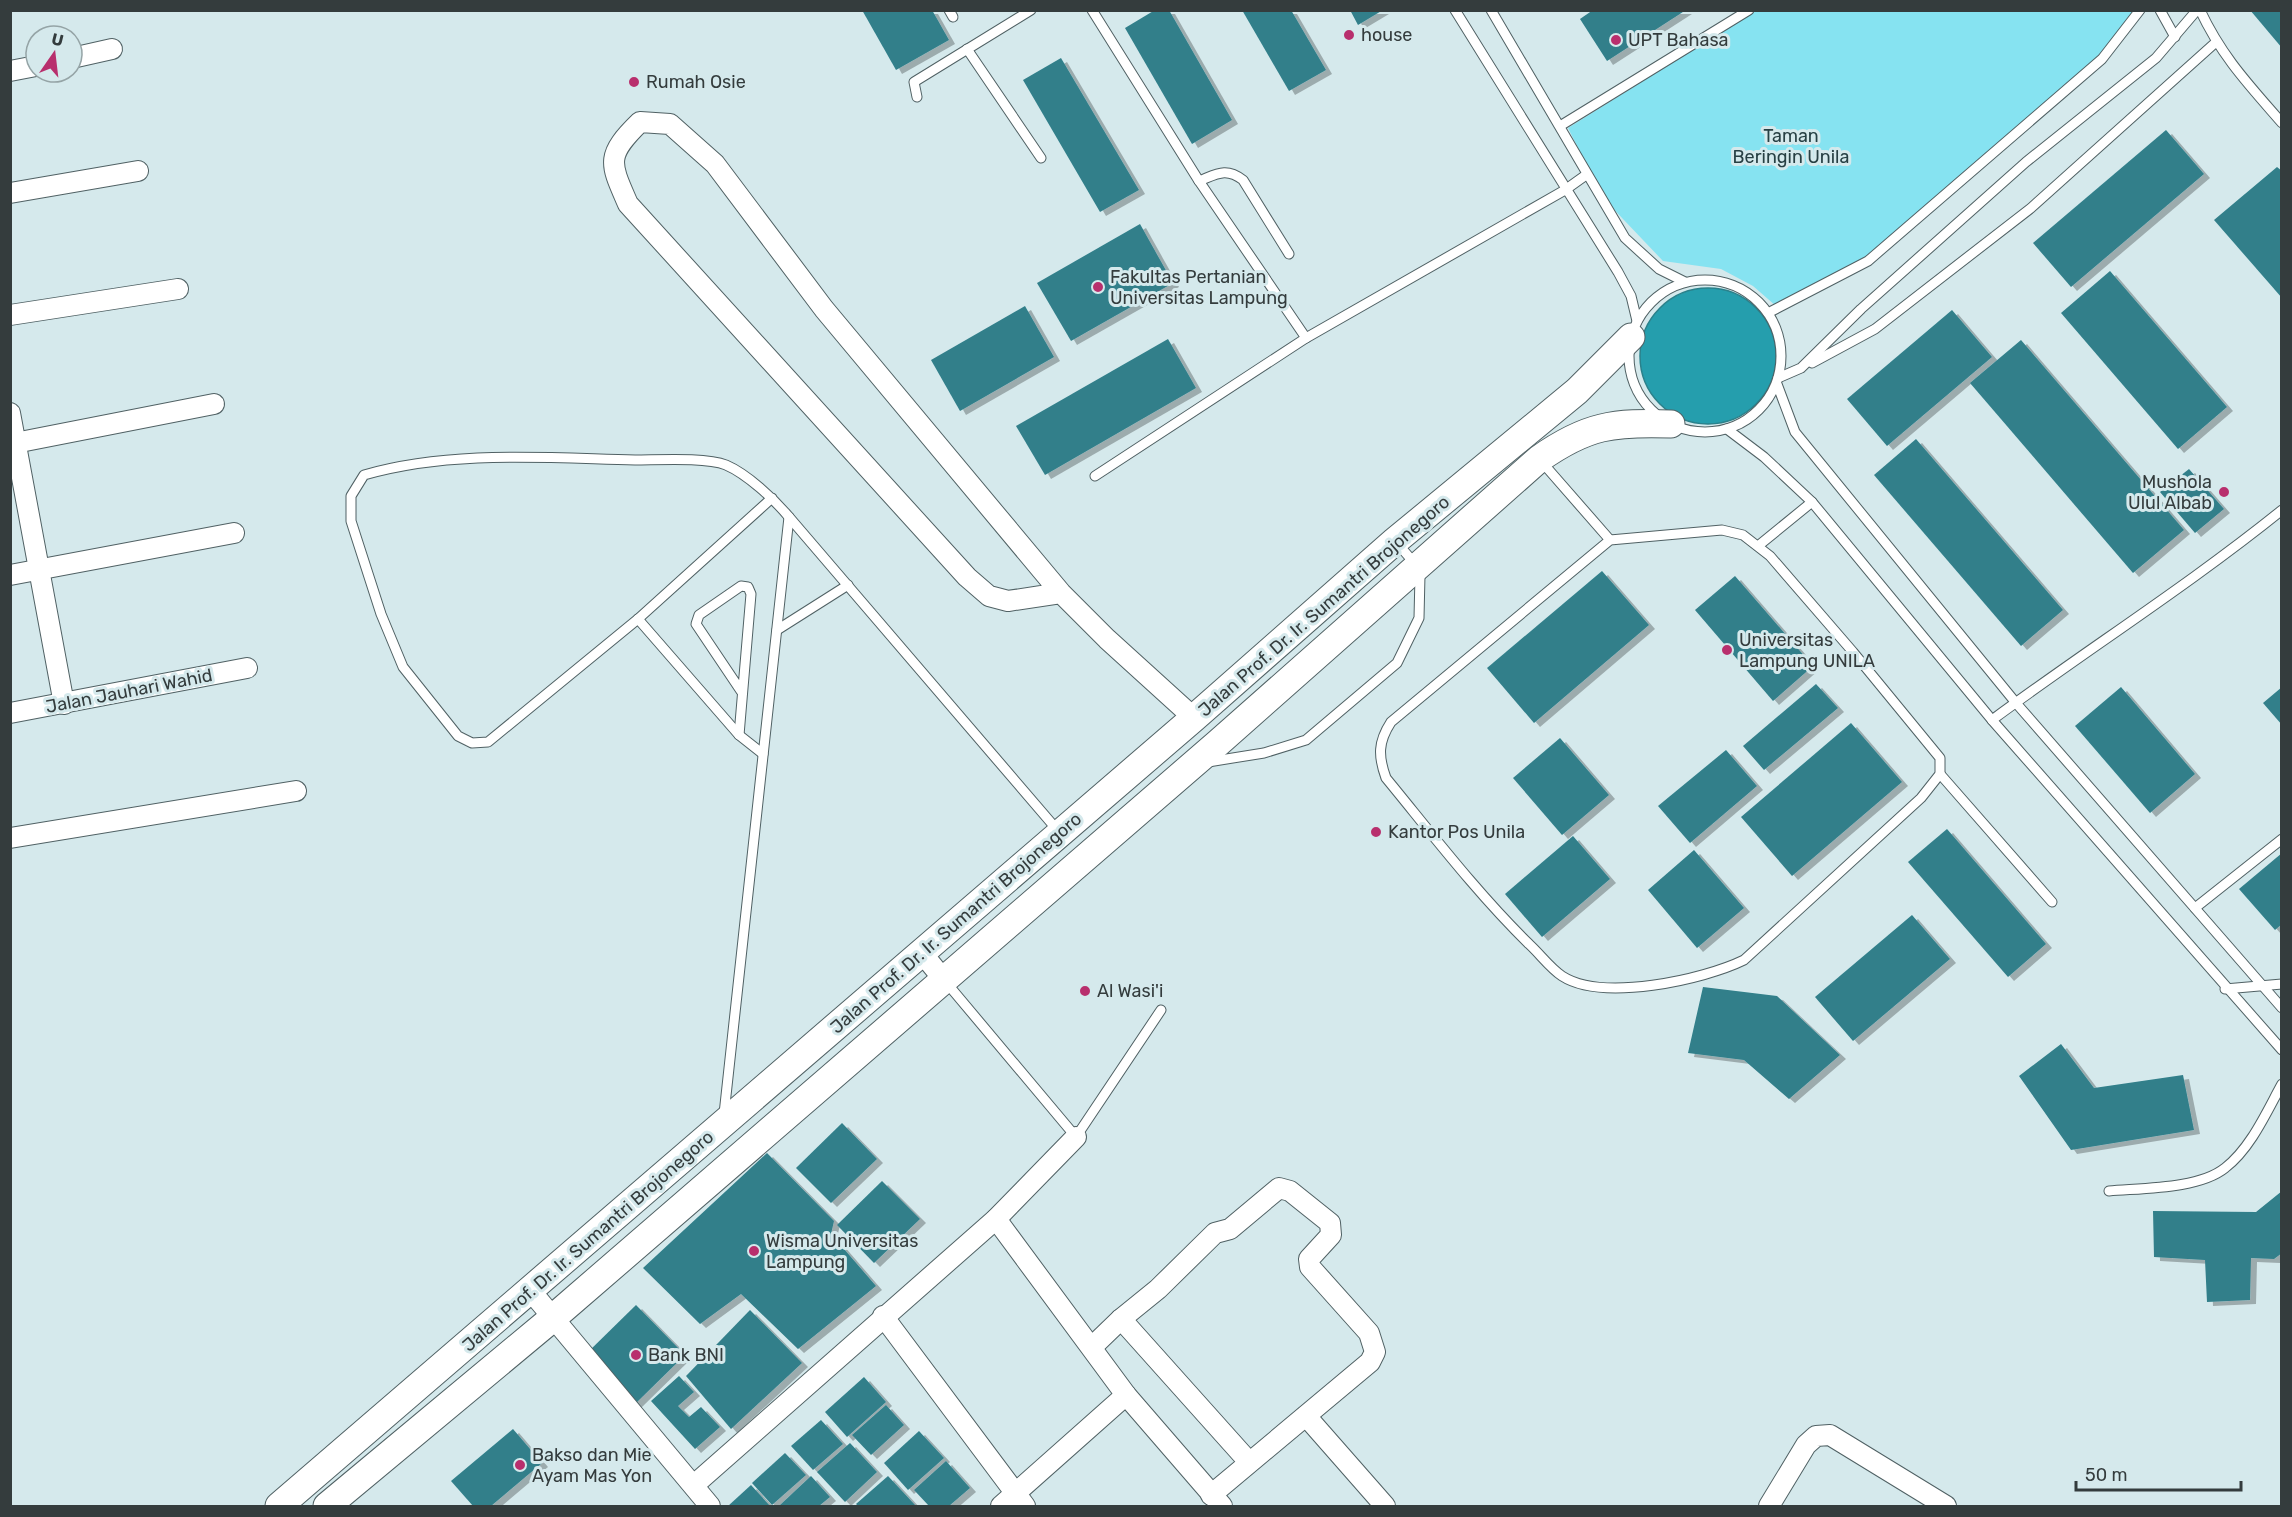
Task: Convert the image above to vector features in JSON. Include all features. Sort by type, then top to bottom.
[{"type":"street","points":[[84,55],[112,49]]},
{"type":"street","points":[[1061,593],[1008,601],[989,596],[967,577],[628,204],[613,170],[618,144],[640,122],[670,124],[715,164],[824,309],[1061,593],[1107,639],[1194,718]]},
{"type":"street","points":[[10,193],[138,171]]},
{"type":"street","points":[[10,315],[178,289]]},
{"type":"street","name":"Jalan Prof. Dr. Ir. Sumantri Brojonegoro","points":[[279,1506],[1060,834],[1395,542],[1577,391],[1634,329]]},
{"type":"street","points":[[15,443],[214,404]]},
{"type":"street","points":[[10,413],[64,704]]},
{"type":"street","name":"Jalan Prof. Dr. Ir. Sumantri Brojonegoro","points":[[327,1506],[554,1317],[1404,583],[1539,459],[1560,445],[1595,428],[1639,423],[1671,424]]},
{"type":"street","points":[[10,575],[234,533]]},
{"type":"street","name":"Jalan Jauhari Wahid","points":[[10,713],[247,668]]},
{"type":"street","points":[[10,838],[296,790]]},
{"type":"street","points":[[922,953],[944,980]]},
{"type":"street","points":[[694,1485],[883,1316],[996,1219],[1076,1137]]},
{"type":"street","points":[[996,1219],[1126,1395],[1216,1501],[1249,1462],[1370,1362],[1375,1352],[1369,1333],[1310,1267],[1309,1259],[1331,1235],[1330,1223],[1290,1191],[1279,1188],[1230,1229],[1215,1233],[1158,1289],[1121,1319],[1092,1347]]},
{"type":"street","points":[[531,1290],[710,1506]]},
{"type":"street","points":[[883,1316],[1014,1502],[1126,1395]]},
{"type":"street","points":[[1121,1319],[1249,1462]]},
{"type":"street","points":[[1306,1416],[1385,1506]]},
{"type":"street","points":[[1769,1506],[1806,1445],[1816,1436],[1830,1435],[1946,1506]]},
{"type":"lane","points":[[917,97],[914,82],[1031,10]]},
{"type":"lane","points":[[1092,10],[1199,181],[1306,338]]},
{"type":"lane","points":[[1455,10],[1631,296],[1634,329],[1630,371],[1645,402],[1671,424],[1689,430],[1708,432],[1727,429],[1748,419],[1765,404],[1778,381],[1782,356],[1778,333],[1768,313],[1746,291],[1716,280],[1684,282],[1665,291],[1649,304],[1634,329]]},
{"type":"lane","points":[[1491,10],[1625,238],[1659,269],[1684,282]]},
{"type":"lane","points":[[1560,126],[1749,10]]},
{"type":"lane","points":[[1768,313],[1868,261],[2102,59],[2140,10]]},
{"type":"lane","points":[[2160,10],[2175,37]]},
{"type":"lane","points":[[1801,368],[1861,309],[2026,162],[2156,58],[2198,10],[2215,43],[2282,123]]},
{"type":"lane","points":[[1778,381],[1875,329],[2022,215],[2215,43]]},
{"type":"lane","points":[[967,49],[1041,158]]},
{"type":"lane","points":[[1199,181],[1223,171],[1233,172],[1243,180],[1289,254]]},
{"type":"lane","points":[[1095,476],[1306,338],[1565,190],[1586,175]]},
{"type":"lane","points":[[1778,381],[1795,432],[2016,703],[2282,1008]]},
{"type":"lane","points":[[1727,429],[1764,457],[1812,502],[1992,720],[2225,989],[2282,1050]]},
{"type":"lane","points":[[772,498],[638,618],[489,742],[472,743],[458,736],[404,667],[381,614],[351,521],[351,496],[363,475],[402,464],[540,458],[687,460],[725,465],[772,498],[1060,834]]},
{"type":"lane","points":[[1539,459],[1610,540]]},
{"type":"lane","points":[[1758,546],[1812,502]]},
{"type":"lane","points":[[1992,720],[2230,553],[2282,510]]},
{"type":"lane","points":[[723,1124],[789,517]]},
{"type":"lane","points":[[1732,531],[1758,546],[1853,652],[1940,758],[1940,774],[1921,798],[1744,960],[1722,971],[1693,979],[1647,985],[1592,987],[1562,976],[1507,922],[1386,778],[1379,759],[1382,737],[1391,722],[1610,540],[1732,531]]},
{"type":"lane","points":[[1191,766],[1264,753],[1306,740],[1397,663],[1419,618],[1420,575],[1404,583],[1395,542]]},
{"type":"lane","points":[[777,630],[848,585]]},
{"type":"lane","points":[[739,735],[751,594],[748,587],[741,586],[699,615],[696,624],[741,691]]},
{"type":"lane","points":[[638,618],[739,735],[763,754]]},
{"type":"lane","points":[[1218,743],[1240,736],[1367,626]]},
{"type":"lane","points":[[1940,774],[2052,902]]},
{"type":"lane","points":[[2195,908],[2282,839]]},
{"type":"lane","points":[[944,980],[1076,1137],[1161,1010]]},
{"type":"lane","points":[[2225,989],[2282,984]]},
{"type":"lane","points":[[2109,1191],[2196,1180],[2225,1168],[2261,1122],[2282,1083]]},
{"type":"green space","name":"Taman Beringin Unila","points":[[1755,11],[2137,11],[2099,59],[1869,258],[1776,306],[1753,286],[1721,269],[1663,261],[1603,198],[1568,128]]},
{"type":"shaded area","points":[[1708,288],[1734,293],[1746,299],[1756,308],[1765,318],[1771,330],[1776,356],[1771,382],[1765,394],[1756,404],[1746,413],[1734,419],[1708,424],[1682,419],[1670,413],[1660,404],[1651,394],[1645,382],[1640,356],[1645,330],[1651,318],[1660,308],[1670,299],[1682,293]]},
{"type":"building","points":[[862,10],[932,10],[949,40],[896,70]]},
{"type":"building","points":[[1155,10],[1169,10],[1232,120],[1192,144],[1125,28]]},
{"type":"building","points":[[1242,10],[1291,10],[1326,70],[1289,91]]},
{"type":"building","points":[[1350,10],[1383,10],[1358,25]]},
{"type":"building","name":"UPT Bahasa","points":[[1593,10],[1686,10],[1607,61],[1580,19]]},
{"type":"building","points":[[2250,10],[2282,10],[2282,48]]},
{"type":"building","points":[[1061,58],[1139,190],[1100,212],[1023,80]]},
{"type":"building","points":[[2166,130],[2204,174],[2071,287],[2033,243]]},
{"type":"building","points":[[2277,167],[2282,171],[2282,298],[2214,220]]},
{"type":"building","points":[[1140,224],[1173,283],[1071,341],[1037,283]]},
{"type":"building","points":[[2110,271],[2227,407],[2178,449],[2061,313]]},
{"type":"building","points":[[1025,306],[1054,357],[960,411],[931,360]]},
{"type":"building","points":[[1952,310],[1992,357],[1887,446],[1847,399]]},
{"type":"building","points":[[1168,339],[1196,388],[1045,475],[1016,426]]},
{"type":"building","points":[[2021,340],[2184,530],[2133,573],[1970,383]]},
{"type":"building","points":[[1916,439],[2063,610],[2021,646],[1874,475]]},
{"type":"building","points":[[2189,469],[2224,509],[2195,533],[2160,492]]},
{"type":"building","points":[[1602,571],[1649,625],[1534,723],[1487,668]]},
{"type":"building","points":[[1735,576],[1813,666],[1773,701],[1695,610]]},
{"type":"building","points":[[1816,684],[1838,708],[1764,770],[1743,746]]},
{"type":"building","points":[[2121,687],[2195,774],[2150,813],[2075,726]]},
{"type":"building","points":[[2282,687],[2282,725],[2263,703]]},
{"type":"building","points":[[1851,723],[1902,782],[1792,876],[1741,817]]},
{"type":"building","points":[[1560,738],[1609,795],[1562,835],[1513,778]]},
{"type":"building","points":[[1726,750],[1757,786],[1690,843],[1658,806]]},
{"type":"building","points":[[1947,829],[2046,944],[2008,977],[1908,862]]},
{"type":"building","points":[[1573,836],[1610,879],[1542,937],[1505,894]]},
{"type":"building","points":[[1694,850],[1744,908],[1697,948],[1648,890]]},
{"type":"building","points":[[2282,853],[2282,924],[2275,930],[2239,889]]},
{"type":"building","points":[[1912,915],[1950,959],[1853,1041],[1815,997]]},
{"type":"building","points":[[1703,987],[1777,996],[1840,1055],[1789,1099],[1744,1060],[1688,1053]]},
{"type":"building","points":[[2061,1044],[2094,1088],[2183,1075],[2194,1130],[2071,1150],[2019,1076]]},
{"type":"building","points":[[842,1123],[877,1159],[831,1203],[796,1168]]},
{"type":"building","name":"Wisma Universitas Lampung","points":[[767,1153],[834,1221],[831,1234],[876,1286],[798,1349],[741,1294],[700,1324],[643,1268]]},
{"type":"building","points":[[882,1181],[920,1219],[874,1263],[837,1225]]},
{"type":"building","points":[[2282,1191],[2282,1253],[2274,1259],[2251,1258],[2250,1300],[2207,1302],[2205,1260],[2154,1257],[2153,1211],[2256,1212]]},
{"type":"building","name":"Bank BNI","points":[[636,1305],[685,1355],[635,1404],[586,1354]]},
{"type":"building","points":[[750,1310],[802,1363],[731,1429],[686,1376]]},
{"type":"building","points":[[679,1376],[694,1392],[678,1406],[689,1417],[701,1407],[720,1427],[695,1449],[651,1401]]},
{"type":"building","points":[[864,1377],[886,1402],[847,1437],[825,1412]]},
{"type":"building","points":[[886,1405],[904,1425],[871,1455],[852,1435]]},
{"type":"building","points":[[821,1420],[843,1444],[813,1470],[791,1446]]},
{"type":"building","points":[[513,1429],[542,1463],[491,1506],[473,1506],[451,1481]]},
{"type":"building","points":[[919,1431],[944,1458],[908,1490],[884,1463]]},
{"type":"building","points":[[850,1443],[877,1472],[845,1502],[817,1472]]},
{"type":"building","points":[[785,1453],[806,1475],[772,1505],[752,1483]]},
{"type":"building","points":[[946,1461],[970,1488],[949,1506],[929,1506],[914,1490]]},
{"type":"building","points":[[811,1476],[830,1497],[819,1506],[779,1506]]},
{"type":"building","points":[[888,1476],[916,1506],[858,1506],[856,1504]]},
{"type":"building","points":[[751,1485],[770,1506],[728,1506]]},
{"type":"place","name":"house","points":[[1349,35]]},
{"type":"place","name":"UPT Bahasa","points":[[1616,40]]},
{"type":"place","name":"Rumah Osie","points":[[634,82]]},
{"type":"place","name":"Fakultas Pertanian Universitas Lampung","points":[[1098,287]]},
{"type":"place","name":"Mushola Ulul Albab","points":[[2224,492]]},
{"type":"place","name":"Universitas Lampung UNILA","points":[[1727,650]]},
{"type":"place","name":"Kantor Pos Unila","points":[[1376,832]]},
{"type":"place","name":"Al Wasi'i","points":[[1085,991]]},
{"type":"place","name":"Wisma Universitas Lampung","points":[[754,1251]]},
{"type":"place","name":"Bank BNI","points":[[636,1355]]},
{"type":"place","name":"Bakso dan Mie Ayam Mas Yon","points":[[520,1465]]}]
